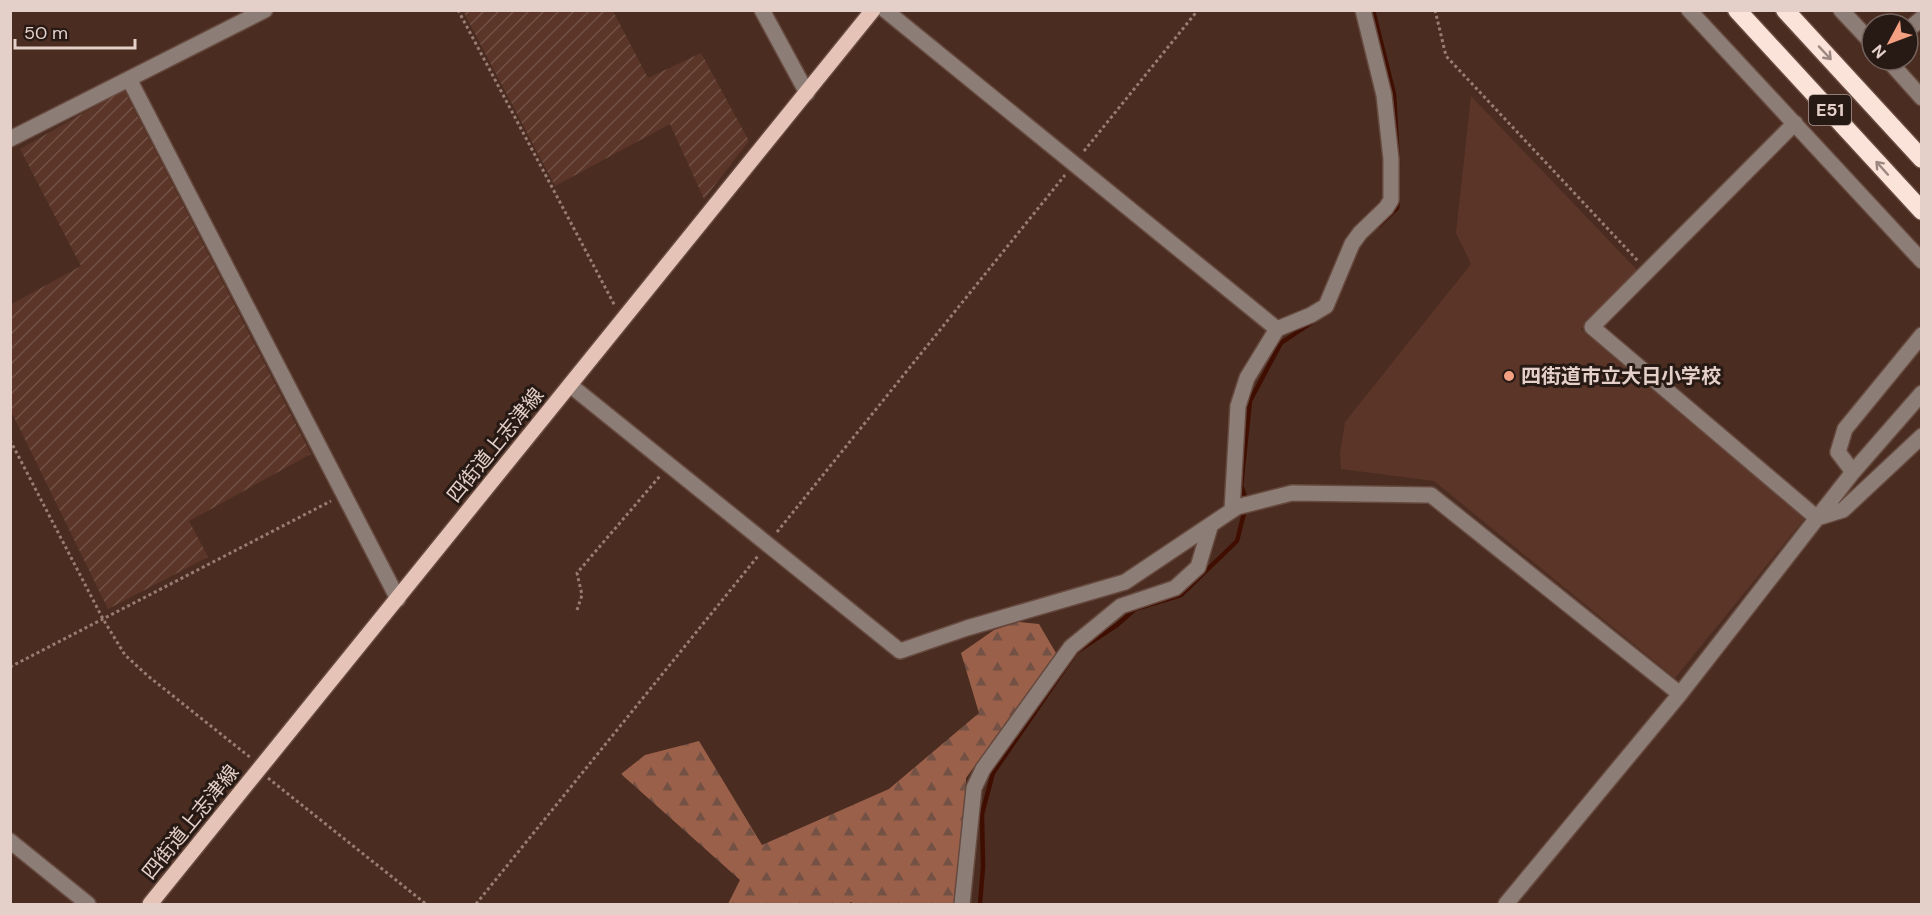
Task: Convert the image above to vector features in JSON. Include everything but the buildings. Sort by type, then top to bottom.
[{"type":"highway","name":"E51","points":[[1737,10],[1922,211]]},
{"type":"highway","name":"E51","points":[[1785,10],[1922,159]]},
{"type":"main road","name":"四街道上志津線","points":[[150,904],[873,10]]},
{"type":"street","points":[[10,139],[265,10]]},
{"type":"street","points":[[762,10],[807,93]]},
{"type":"street","points":[[885,10],[1277,328]]},
{"type":"street","points":[[1235,508],[1238,406],[1247,378],[1277,328],[1311,315],[1326,306],[1352,244],[1391,200],[1391,159],[1384,95],[1363,10]]},
{"type":"street","points":[[1689,10],[1922,261]]},
{"type":"street","points":[[1841,10],[1860,30]]},
{"type":"street","points":[[1899,72],[1922,98]]},
{"type":"street","points":[[129,79],[398,599]]},
{"type":"street","points":[[1795,123],[1592,327],[1817,518]]},
{"type":"street","points":[[1853,472],[1838,452],[1845,429],[1922,335]]},
{"type":"street","points":[[570,385],[900,651],[967,628],[1125,582],[1235,508],[1292,493],[1431,495],[1680,694]]},
{"type":"street","points":[[1509,903],[1680,694],[1853,472],[1922,393]]},
{"type":"street","points":[[1817,518],[1843,510],[1922,436]]},
{"type":"street","points":[[962,904],[974,788],[983,769],[1071,646],[1121,606],[1175,588],[1198,567],[1210,526]]},
{"type":"street","points":[[10,841],[88,904]]},
{"type":"path","points":[[458,10],[623,321]]},
{"type":"path","points":[[476,904],[1198,10]]},
{"type":"path","points":[[1435,10],[1446,56],[1648,271]]},
{"type":"path","points":[[10,440],[103,619],[125,655],[426,904]]},
{"type":"path","points":[[577,610],[582,595],[577,573],[669,466]]},
{"type":"path","points":[[10,667],[344,494]]},
{"type":"shaded area","points":[[463,11],[613,11],[648,78],[701,53],[749,141],[704,199],[670,124],[555,186]]},
{"type":"shaded area","points":[[124,90],[311,454],[189,521],[208,557],[108,609],[11,411],[10,305],[81,266],[20,149]]},
{"type":"shaded area","name":"四街道市立大日小学校","points":[[1471,96],[1638,271],[1581,329],[1806,517],[1675,678],[1434,481],[1341,469],[1340,453],[1345,422],[1471,264],[1456,233]]},
{"type":"green space","points":[[1019,622],[1039,624],[1056,653],[966,778],[962,891],[957,904],[854,904],[851,902],[848,904],[728,904],[740,880],[621,774],[645,755],[699,741],[762,845],[889,789],[979,713],[961,653],[994,630]]},
{"type":"waterway","points":[[1373,10],[1394,94],[1398,164]]},
{"type":"waterway","points":[[1379,225],[1397,208],[1398,199]]},
{"type":"waterway","points":[[1247,501],[1241,486],[1250,401],[1281,343],[1317,319]]},
{"type":"waterway","points":[[980,904],[983,867],[982,814],[993,773],[1076,652],[1117,625],[1135,609],[1181,595],[1237,541],[1245,509]]},
{"type":"place","name":"四街道市立大日小学校","points":[[1509,376]]}]
